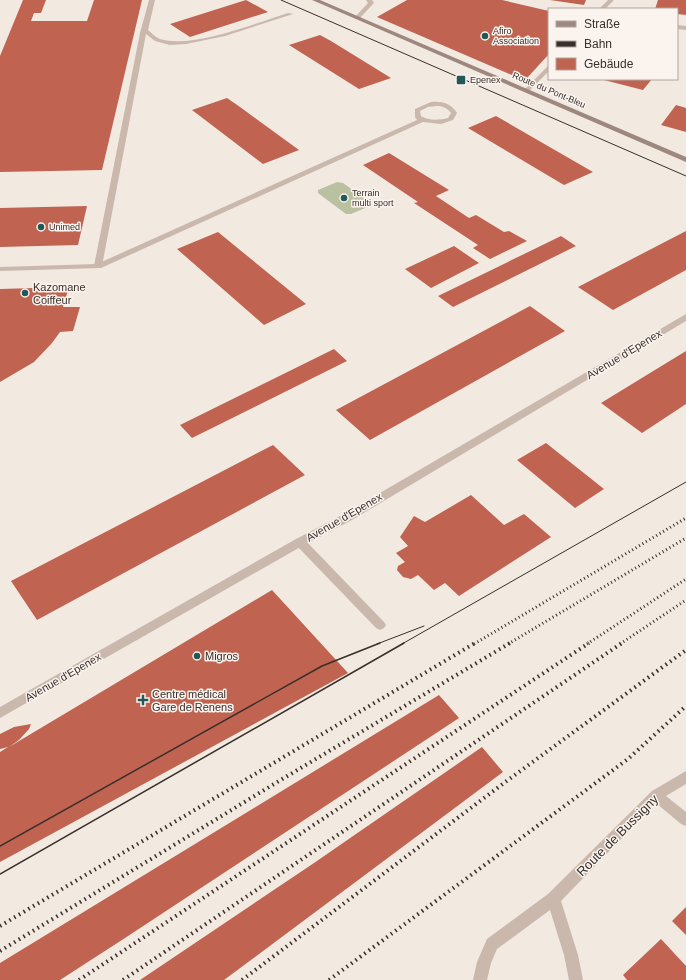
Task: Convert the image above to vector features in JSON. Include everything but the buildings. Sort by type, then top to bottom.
[{"type":"main road","name":"Route du Pont-Bleu","points":[[315,0],[686,160]]},
{"type":"street","points":[[98,266],[143,33],[152,0]]},
{"type":"street","points":[[357,18],[371,3],[369,0]]},
{"type":"street","points":[[603,8],[611,0]]},
{"type":"street","points":[[145,30],[157,40],[175,43],[192,42],[290,14]]},
{"type":"street","points":[[526,91],[548,68]]},
{"type":"street","points":[[0,269],[98,266],[422,120],[441,122],[451,119],[454,113],[453,110],[444,105],[430,104],[417,110],[418,117],[422,120]]},
{"type":"street","name":"Avenue d'Epenex","points":[[0,713],[300,542],[348,517],[686,317]]},
{"type":"street","points":[[300,542],[380,624]]},
{"type":"street","name":"Route de Bussigny","points":[[480,980],[484,962],[492,944],[553,899],[656,795],[686,778]]},
{"type":"street","points":[[656,795],[686,820]]},
{"type":"street","points":[[553,899],[571,955],[576,980]]},
{"type":"green space","name":"Terrain multi sport","points":[[337,182],[343,183],[371,203],[370,206],[351,214],[346,214],[318,193],[318,190]]},
{"type":"tram line","points":[[281,0],[686,176]]},
{"type":"tram line","points":[[402,644],[686,482]]},
{"type":"tram line","points":[[377,644],[424,626]]},
{"type":"tram line","points":[[0,846],[322,666],[380,643]]},
{"type":"tram line","points":[[0,874],[404,643]]},
{"type":"railway","points":[[474,644],[686,518]]},
{"type":"railway","points":[[508,644],[686,538]]},
{"type":"railway","points":[[587,644],[686,579]]},
{"type":"railway","points":[[620,644],[686,600]]},
{"type":"railway","points":[[0,926],[475,643]]},
{"type":"railway","points":[[0,951],[279,781],[510,643]]},
{"type":"railway","points":[[79,980],[589,643]]},
{"type":"railway","points":[[123,980],[622,643]]},
{"type":"railway","points":[[242,980],[508,780],[686,650]]},
{"type":"railway","points":[[329,980],[628,759],[686,706]]},
{"type":"place","name":"Afiro Association","points":[[485,36]]},
{"type":"place","name":"Epenex","points":[[461,80]]},
{"type":"place","name":"Terrain multi sport","points":[[344,198]]},
{"type":"place","name":"Unimed","points":[[41,227]]},
{"type":"place","name":"Kazomane Coiffeur","points":[[25,293]]},
{"type":"place","name":"Migros","points":[[197,656]]},
{"type":"place","name":"Centre médical Gare de Renens","points":[[143,700]]}]
